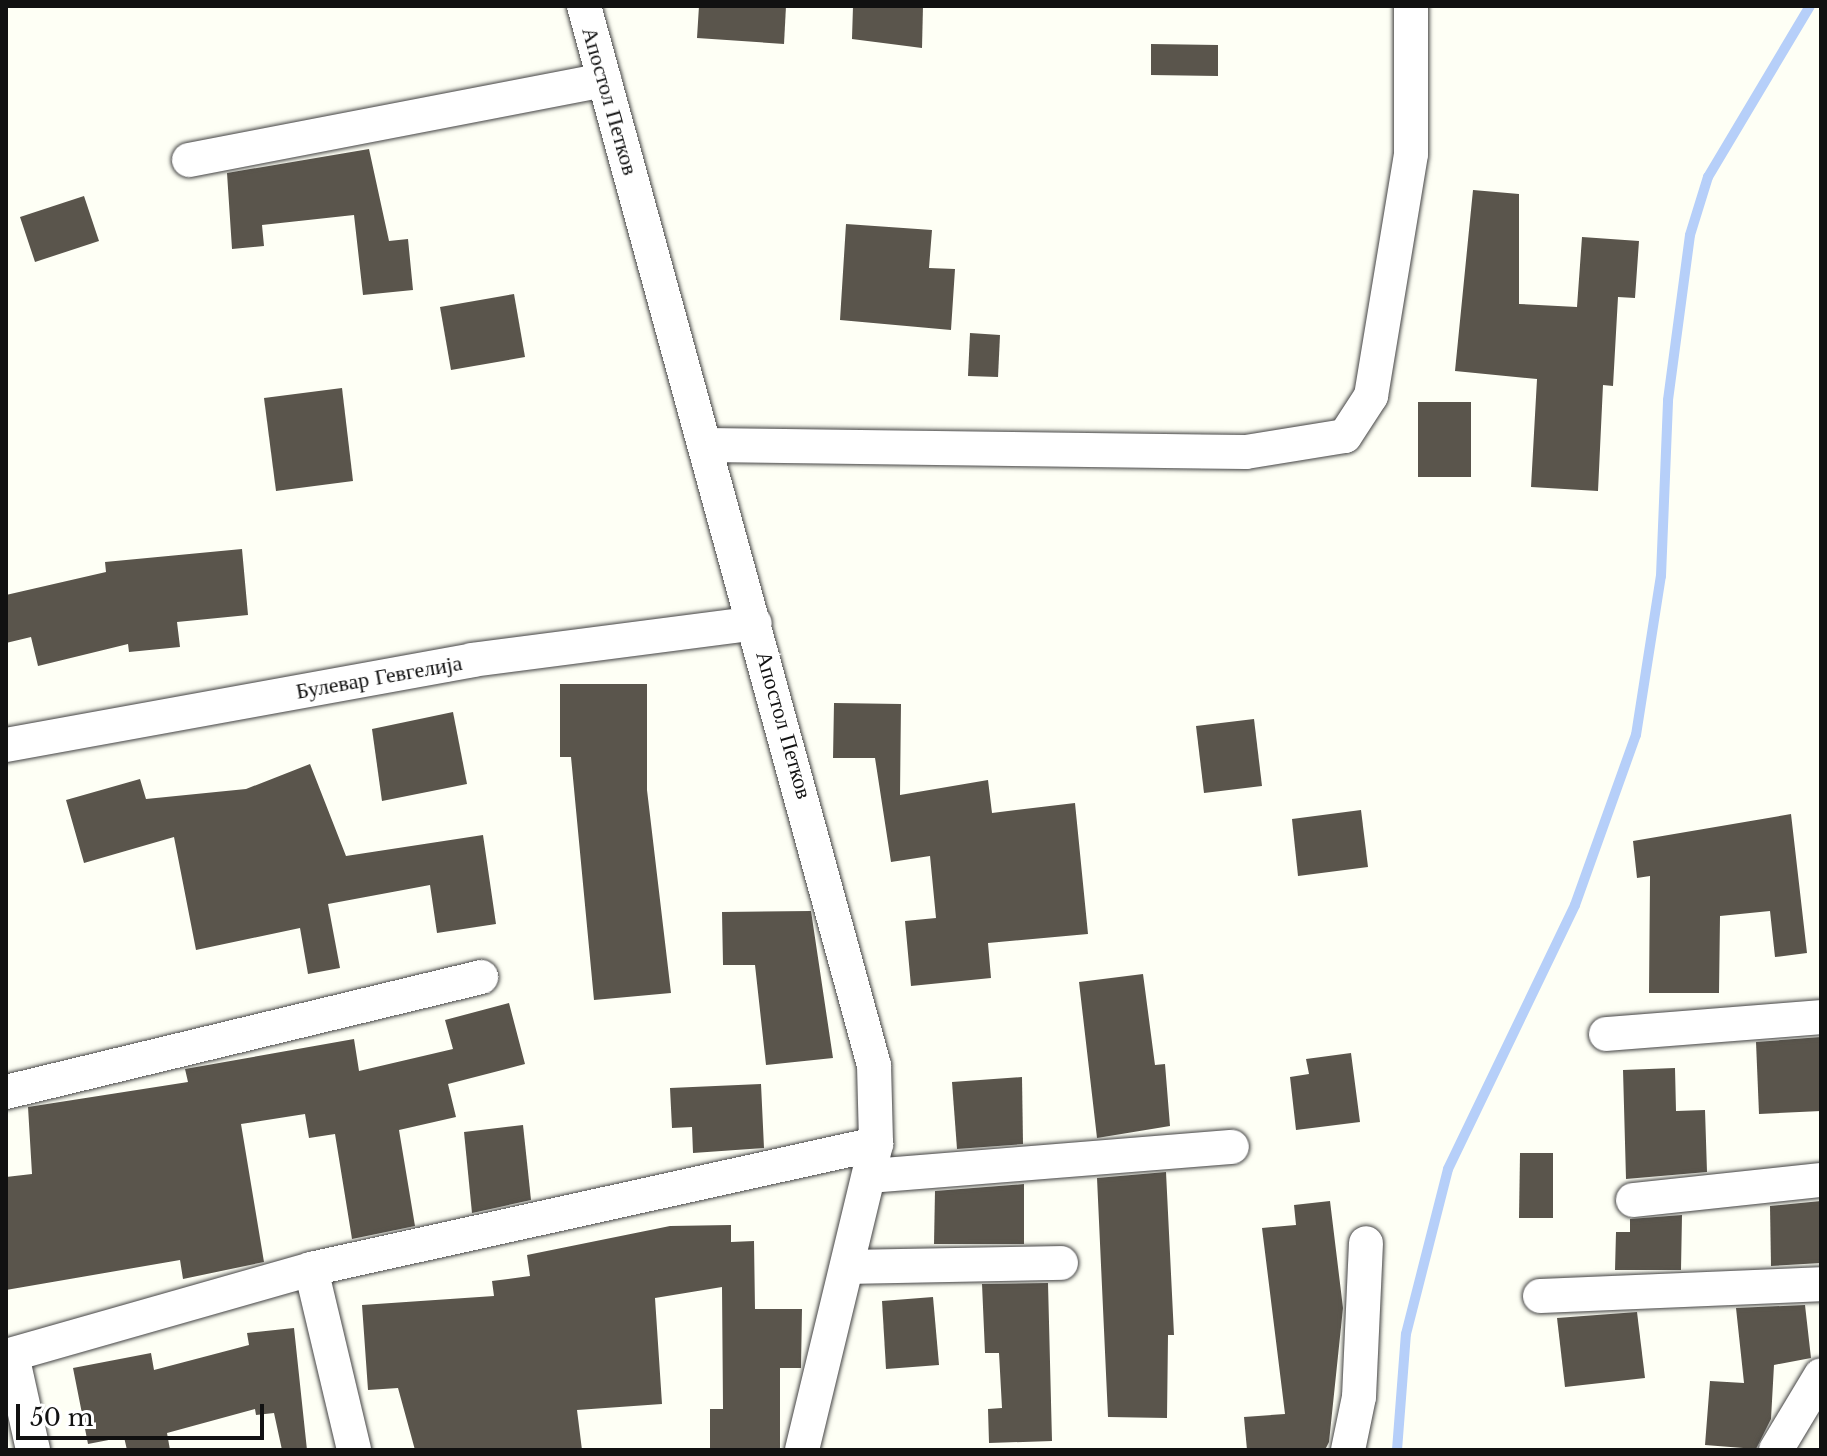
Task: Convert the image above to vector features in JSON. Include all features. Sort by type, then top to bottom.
[{"type":"street","name":"Апостол Петков","points":[[584,6],[708,445],[864,1015],[874,1065],[873,1160],[850,1267],[802,1450]]},
{"type":"street","points":[[708,445],[1246,452],[1345,436],[1371,396],[1411,154],[1411,6]]},
{"type":"street","points":[[189,160],[604,80]]},
{"type":"street","name":"Булевар Гевгелија","points":[[6,745],[472,660],[755,623]]},
{"type":"street","points":[[6,1092],[481,977]]},
{"type":"street","points":[[1606,1034],[1821,1017]]},
{"type":"street","points":[[33,1450],[9,1355],[311,1269],[873,1160],[1232,1147]]},
{"type":"street","points":[[1633,1200],[1821,1180]]},
{"type":"street","points":[[1348,1450],[1359,1397],[1366,1243]]},
{"type":"street","points":[[850,1267],[1061,1263]]},
{"type":"street","points":[[311,1269],[354,1450]]},
{"type":"street","points":[[1540,1296],[1821,1284]]},
{"type":"street","points":[[1776,1450],[1821,1375]]},
{"type":"building","points":[[699,6],[786,6],[784,44],[697,38]]},
{"type":"building","points":[[853,6],[923,6],[922,48],[852,39]]},
{"type":"building","points":[[1151,44],[1218,45],[1218,76],[1151,75]]},
{"type":"building","points":[[369,149],[389,241],[408,239],[413,290],[363,295],[354,215],[262,225],[264,246],[232,249],[227,173]]},
{"type":"building","points":[[1473,190],[1519,194],[1519,304],[1577,307],[1582,237],[1639,241],[1635,298],[1618,297],[1613,386],[1603,385],[1598,491],[1531,487],[1537,379],[1455,371]]},
{"type":"building","points":[[84,196],[99,241],[35,262],[20,217]]},
{"type":"building","points":[[846,224],[932,230],[929,268],[955,269],[951,330],[840,320]]},
{"type":"building","points":[[514,294],[525,357],[451,370],[440,307]]},
{"type":"building","points":[[970,333],[1000,335],[998,377],[968,376]]},
{"type":"building","points":[[342,388],[353,481],[276,491],[264,398]]},
{"type":"building","points":[[1418,402],[1471,402],[1471,477],[1418,477]]},
{"type":"building","points":[[242,549],[248,615],[177,622],[180,647],[129,652],[128,644],[38,666],[31,637],[6,643],[6,595],[106,572],[105,562]]},
{"type":"building","points":[[560,684],[647,684],[647,790],[671,993],[594,1000],[571,757],[560,757]]},
{"type":"building","points":[[834,703],[901,704],[900,795],[988,780],[992,813],[1075,803],[1088,934],[988,943],[991,978],[911,986],[905,921],[936,918],[930,856],[891,862],[875,758],[833,758]]},
{"type":"building","points":[[453,712],[467,784],[382,801],[372,729]]},
{"type":"building","points":[[1254,719],[1262,786],[1204,793],[1196,726]]},
{"type":"building","points":[[310,764],[346,856],[483,835],[496,924],[437,933],[430,885],[328,904],[340,968],[308,974],[300,928],[196,950],[174,837],[84,863],[66,800],[140,779],[146,799],[246,789]]},
{"type":"building","points":[[1361,810],[1368,867],[1298,876],[1292,819]]},
{"type":"building","points":[[1791,814],[1807,953],[1775,957],[1770,911],[1720,916],[1719,993],[1649,993],[1650,876],[1637,878],[1633,841]]},
{"type":"building","points":[[811,911],[833,1058],[766,1065],[755,965],[723,965],[722,912]]},
{"type":"building","points":[[1143,974],[1155,1065],[1165,1064],[1170,1126],[1097,1138],[1079,982]]},
{"type":"building","points":[[509,1003],[525,1064],[448,1084],[456,1117],[399,1130],[415,1226],[352,1239],[335,1134],[309,1138],[305,1114],[241,1124],[264,1262],[183,1279],[180,1260],[6,1290],[6,1177],[32,1174],[28,1107],[188,1082],[185,1069],[354,1039],[359,1071],[453,1049],[445,1020]]},
{"type":"building","points":[[1821,1037],[1821,1111],[1759,1114],[1756,1042]]},
{"type":"building","points":[[1351,1053],[1360,1122],[1296,1130],[1290,1077],[1309,1074],[1306,1059]]},
{"type":"building","points":[[1675,1068],[1676,1111],[1705,1110],[1707,1172],[1626,1179],[1623,1070]]},
{"type":"building","points":[[1022,1077],[1023,1144],[957,1149],[952,1082]]},
{"type":"building","points":[[761,1084],[764,1148],[693,1153],[692,1127],[672,1128],[670,1088]]},
{"type":"building","points":[[523,1125],[531,1200],[472,1213],[464,1132]]},
{"type":"building","points":[[1520,1153],[1553,1153],[1553,1218],[1519,1218]]},
{"type":"building","points":[[1166,1172],[1174,1335],[1168,1335],[1167,1418],[1108,1417],[1097,1178]]},
{"type":"building","points":[[1024,1184],[1024,1244],[934,1244],[935,1191]]},
{"type":"building","points":[[1330,1201],[1343,1308],[1329,1442],[1325,1450],[1247,1450],[1244,1417],[1285,1414],[1262,1228],[1296,1225],[1294,1205]]},
{"type":"building","points":[[1821,1201],[1821,1263],[1771,1266],[1770,1206]]},
{"type":"building","points":[[1682,1215],[1681,1270],[1615,1270],[1616,1232],[1630,1232],[1630,1219]]},
{"type":"building","points":[[731,1225],[731,1242],[754,1241],[755,1309],[802,1309],[801,1368],[780,1368],[780,1450],[710,1450],[710,1409],[723,1409],[722,1287],[655,1298],[662,1404],[577,1410],[582,1450],[415,1450],[398,1388],[368,1390],[362,1305],[494,1296],[492,1281],[530,1276],[527,1255],[670,1226]]},
{"type":"building","points":[[1048,1283],[1052,1441],[989,1443],[988,1409],[1002,1408],[999,1353],[985,1353],[982,1284]]},
{"type":"building","points":[[933,1297],[939,1365],[886,1369],[882,1301]]},
{"type":"building","points":[[1805,1305],[1811,1358],[1774,1365],[1771,1419],[1756,1449],[1705,1445],[1710,1381],[1744,1383],[1736,1308]]},
{"type":"building","points":[[1637,1312],[1645,1378],[1565,1387],[1557,1318]]},
{"type":"building","points":[[294,1328],[307,1450],[282,1450],[274,1413],[256,1415],[255,1409],[167,1433],[170,1450],[127,1450],[124,1437],[88,1444],[73,1368],[151,1353],[154,1370],[249,1345],[247,1333]]},
{"type":"waterway","points":[[1397,1450],[1406,1334],[1448,1169],[1575,905],[1636,735],[1661,576],[1668,400],[1690,235],[1708,177],[1810,6]]}]
